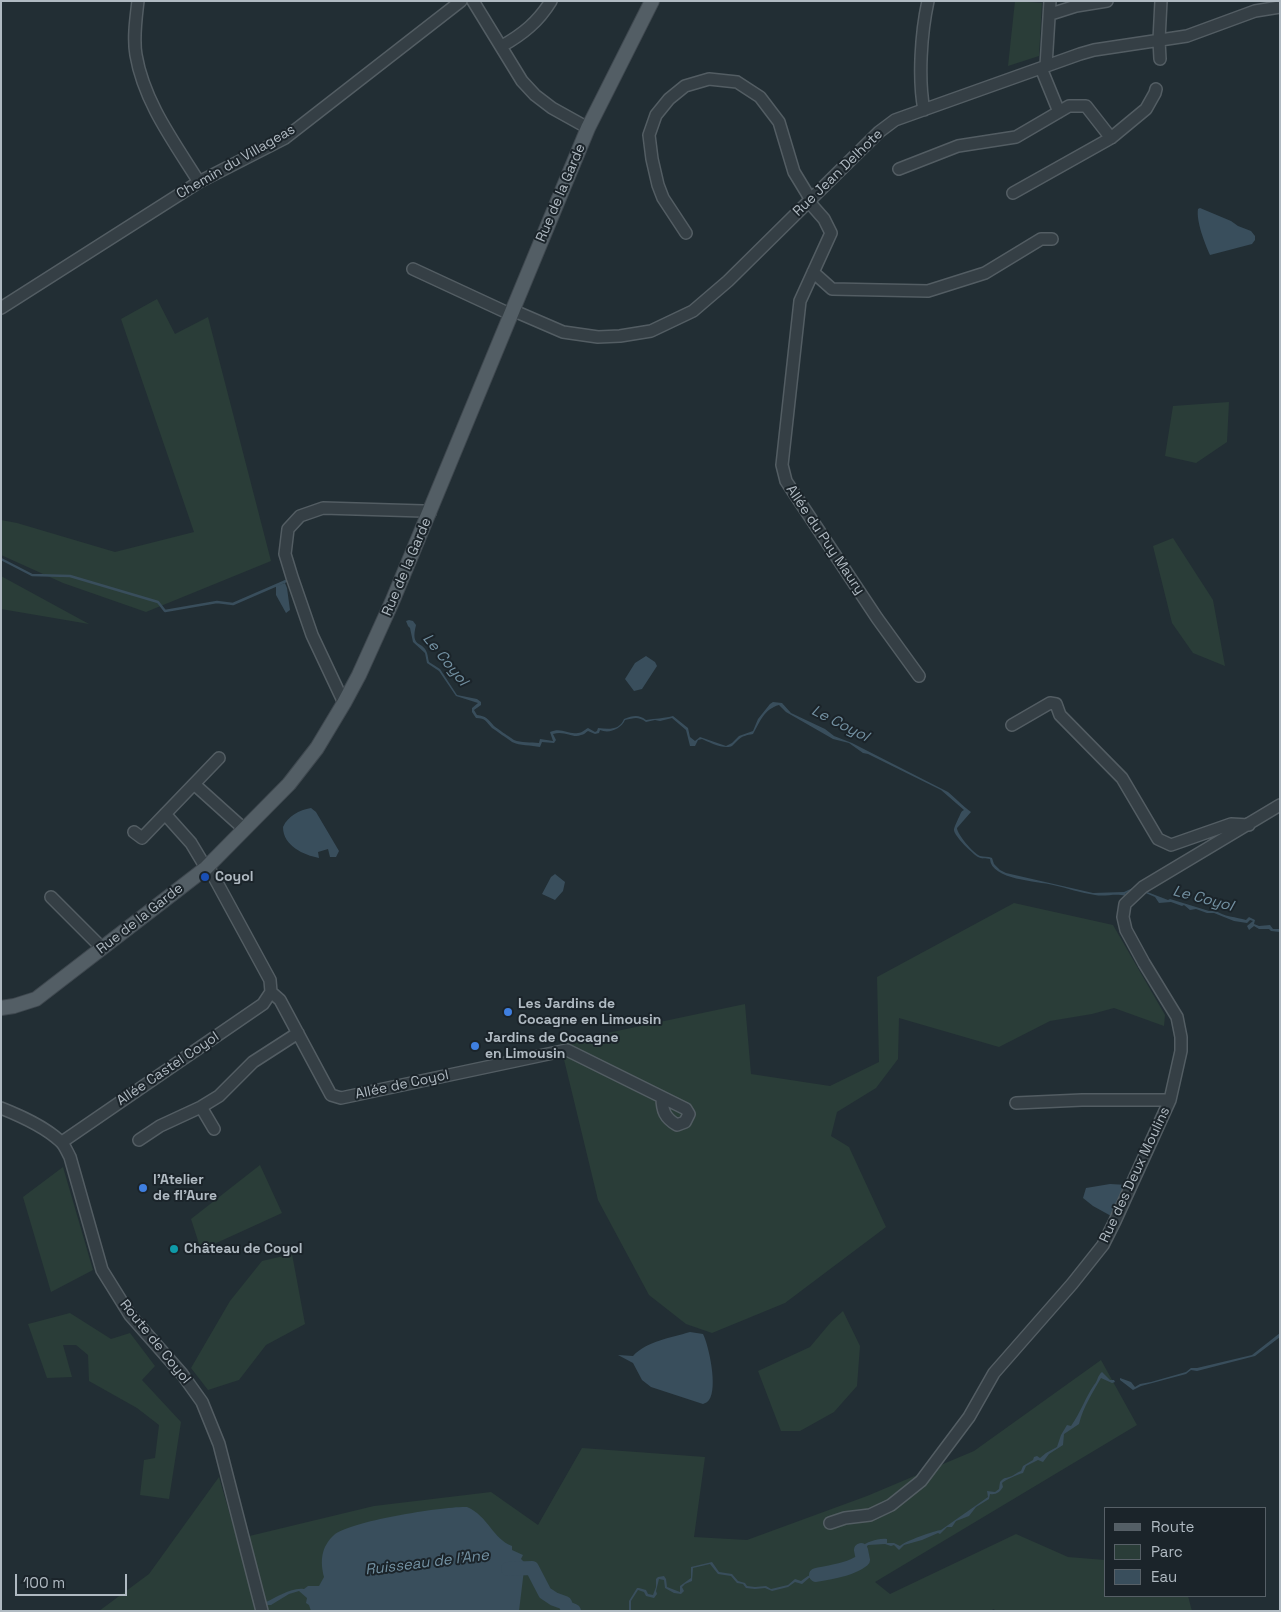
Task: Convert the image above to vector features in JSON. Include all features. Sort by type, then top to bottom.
[{"type":"main road","name":"Rue de la Garde","points":[[1,1008],[14,1006],[36,998],[207,867],[289,784],[317,748],[363,667],[430,513],[588,128],[652,1]]},
{"type":"street","points":[[138,1],[135,20],[135,53],[142,82],[151,104],[199,182]]},
{"type":"street","name":"Chemin du Villageas","points":[[2,307],[199,182],[285,138],[461,1]]},
{"type":"street","points":[[473,1],[522,81],[535,95],[552,108],[588,128]]},
{"type":"street","points":[[502,46],[524,32],[544,12],[551,1]]},
{"type":"street","points":[[924,110],[922,45],[928,1]]},
{"type":"street","points":[[1059,112],[1044,67],[1050,7],[1107,1]]},
{"type":"street","points":[[1160,59],[1161,1]]},
{"type":"street","name":"Rue Jean Delhote","points":[[413,269],[511,312],[563,332],[598,337],[651,331],[693,311],[728,281],[879,132],[895,120],[1094,50],[1187,36],[1255,11],[1280,7]]},
{"type":"street","points":[[686,233],[663,198],[658,185],[649,135],[656,115],[669,99],[686,86],[709,79],[737,82],[760,97],[779,122],[794,172],[809,201]]},
{"type":"street","points":[[1014,193],[1111,138],[1146,110],[1155,94],[1156,88]]},
{"type":"street","points":[[899,169],[958,146],[1016,137],[1069,106],[1086,106],[1111,138]]},
{"type":"street","name":"Allée du Puy Maury","points":[[809,201],[824,219],[831,233],[800,301],[782,465],[786,481],[877,618],[919,676]]},
{"type":"street","points":[[813,272],[832,289],[928,291],[985,273],[1041,239],[1052,239]]},
{"type":"street","points":[[344,702],[312,635],[292,577],[286,554],[288,529],[300,516],[322,508],[424,511],[430,513]]},
{"type":"street","points":[[1012,725],[1050,704],[1056,704],[1060,715],[1122,778],[1158,838],[1171,845],[1231,824],[1249,825]]},
{"type":"street","points":[[134,832],[142,838],[219,758]]},
{"type":"street","points":[[194,784],[244,829]]},
{"type":"street","name":"Rue des Deux Moulins","points":[[830,1523],[845,1518],[870,1515],[891,1505],[921,1481],[969,1417],[994,1374],[1103,1246],[1170,1100],[1181,1051],[1181,1037],[1177,1017],[1126,930],[1123,917],[1125,904],[1143,886],[1280,805]]},
{"type":"street","name":"Allée de Coyol","points":[[165,814],[191,843],[207,867],[270,980],[271,992],[280,1000],[331,1095],[342,1098],[567,1050],[662,1097]]},
{"type":"street","points":[[51,897],[102,948]]},
{"type":"street","name":"Allée Castel Coyol","points":[[62,1142],[263,1004],[271,992]]},
{"type":"street","points":[[138,1140],[160,1126],[201,1107],[219,1096],[253,1062],[298,1033]]},
{"type":"street","points":[[1016,1103],[1082,1100],[1170,1100]]},
{"type":"street","points":[[201,1107],[214,1129]]},
{"type":"street","points":[[1,1108],[19,1116],[62,1142]]},
{"type":"street","name":"Route de Coyol","points":[[62,1142],[70,1157],[102,1270],[130,1315],[182,1374],[202,1402],[219,1444],[262,1611]]},
{"type":"green space","points":[[1015,1],[1042,3],[1039,56],[1008,66]]},
{"type":"green space","points":[[157,299],[175,334],[208,317],[271,561],[146,612],[63,583],[1,555],[1,520],[115,552],[194,532],[121,319]]},
{"type":"green space","points":[[1229,402],[1227,442],[1196,463],[1165,456],[1173,406]]},
{"type":"green space","points":[[1173,538],[1213,600],[1225,666],[1193,653],[1172,623],[1153,546]]},
{"type":"green space","points":[[1,576],[89,624],[1,609]]},
{"type":"green space","points":[[1014,903],[1113,925],[1165,1015],[1164,1026],[1114,1008],[1092,1014],[1050,1021],[999,1047],[899,1018],[898,1059],[876,1088],[837,1112],[831,1136],[849,1147],[886,1227],[785,1303],[712,1333],[686,1324],[649,1295],[598,1200],[560,1043],[745,1004],[751,1074],[830,1086],[879,1062],[877,977]]},
{"type":"green space","points":[[260,1165],[282,1213],[201,1250],[191,1219]]},
{"type":"green space","points":[[63,1167],[93,1270],[51,1292],[23,1197]]},
{"type":"green space","points":[[292,1254],[305,1324],[266,1345],[239,1380],[208,1390],[191,1368],[230,1301],[262,1261]]},
{"type":"green space","points":[[843,1311],[860,1346],[857,1386],[834,1412],[800,1431],[781,1431],[758,1371],[810,1347]]},
{"type":"green space","points":[[70,1313],[111,1339],[130,1333],[155,1366],[142,1380],[181,1422],[169,1499],[140,1495],[144,1460],[155,1458],[159,1425],[137,1408],[89,1381],[88,1355],[76,1345],[63,1345],[72,1377],[47,1378],[28,1324]]},
{"type":"green space","points":[[1101,1360],[1137,1425],[875,1582],[890,1594],[1016,1534],[1068,1557],[1104,1560],[1104,1597],[1188,1597],[1192,1611],[995,1611],[994,1609],[990,1611],[99,1611],[149,1574],[219,1477],[237,1539],[374,1506],[491,1492],[538,1525],[582,1448],[705,1457],[694,1537],[747,1540],[867,1496],[974,1451]]},
{"type":"water","points":[[1200,208],[1251,231],[1255,236],[1255,240],[1252,244],[1210,255],[1200,226],[1198,209]]},
{"type":"water","points":[[285,583],[290,610],[286,613],[276,595],[276,586]]},
{"type":"water","points":[[406,621],[413,621],[416,625],[416,641],[425,649],[429,662],[440,669],[457,695],[477,699],[481,702],[481,705],[474,710],[477,715],[487,718],[494,726],[514,740],[539,743],[540,739],[553,741],[550,732],[554,731],[574,733],[588,728],[595,732],[598,728],[609,729],[619,726],[624,719],[633,716],[646,720],[673,716],[688,728],[690,737],[695,741],[700,737],[726,746],[739,736],[753,731],[758,719],[770,704],[773,702],[782,703],[791,713],[948,792],[971,812],[957,828],[960,834],[977,854],[992,858],[994,864],[1000,870],[1093,893],[1124,892],[1135,887],[1125,896],[1099,895],[1016,878],[998,871],[992,866],[990,859],[978,857],[957,836],[954,827],[961,812],[964,810],[941,790],[863,753],[849,743],[833,739],[786,712],[779,705],[766,713],[753,734],[741,738],[729,747],[702,739],[698,740],[695,746],[690,746],[686,730],[672,718],[646,722],[638,718],[625,720],[621,726],[614,730],[600,730],[599,733],[595,734],[588,731],[578,736],[557,733],[553,734],[556,740],[554,743],[542,742],[540,747],[512,742],[484,720],[476,718],[472,708],[478,703],[456,696],[439,671],[427,663],[425,653],[413,642],[410,628]]},
{"type":"water","points":[[646,656],[655,662],[657,666],[642,689],[634,691],[625,679],[635,663]]},
{"type":"water","points":[[311,808],[316,812],[339,851],[336,857],[330,857],[328,849],[318,852],[319,858],[307,855],[295,849],[284,834],[283,827],[291,817],[302,810]]},
{"type":"water","points":[[555,874],[565,882],[563,891],[555,900],[542,894],[551,877]]},
{"type":"water","points":[[1142,890],[1168,900],[1209,911],[1215,910],[1246,920],[1249,917],[1255,920],[1254,924],[1259,926],[1270,925],[1273,929],[1280,929],[1280,932],[1259,929],[1254,926],[1249,930],[1247,926],[1253,921],[1250,920],[1247,923],[1234,921],[1214,913],[1207,913],[1196,909],[1190,910],[1184,905],[1171,902],[1159,903],[1155,897]]},
{"type":"water","points":[[1110,1184],[1127,1185],[1113,1217],[1083,1198],[1086,1188]]},
{"type":"water","points":[[690,1332],[703,1334],[710,1357],[713,1377],[712,1394],[709,1401],[703,1404],[651,1387],[642,1380],[633,1363],[618,1355],[633,1356],[652,1343]]},
{"type":"water","points":[[1280,1333],[1280,1337],[1255,1356],[1197,1371],[1191,1370],[1186,1374],[1141,1386],[1133,1390],[1120,1380],[1120,1378],[1131,1382],[1135,1387],[1186,1372],[1191,1368],[1252,1355]]},
{"type":"water","points":[[1102,1372],[1115,1382],[1112,1383],[1101,1378],[1079,1424],[1064,1434],[1063,1445],[1049,1454],[1043,1462],[1038,1460],[1026,1466],[1023,1473],[1002,1483],[1003,1487],[1001,1490],[996,1494],[990,1494],[989,1499],[976,1507],[969,1516],[956,1521],[952,1527],[947,1527],[940,1534],[938,1533],[904,1545],[899,1550],[894,1545],[868,1545],[862,1553],[866,1562],[858,1564],[860,1547],[863,1545],[887,1539],[887,1543],[894,1543],[900,1546],[920,1536],[941,1530],[988,1497],[987,1491],[995,1492],[999,1489],[1000,1482],[1003,1479],[1021,1471],[1023,1466],[1033,1460],[1034,1457],[1040,1458],[1057,1447],[1067,1425],[1071,1426]]},
{"type":"water","points":[[467,1507],[480,1516],[505,1543],[512,1546],[512,1550],[523,1555],[521,1559],[525,1563],[519,1611],[311,1611],[306,1603],[307,1598],[299,1591],[289,1594],[271,1605],[267,1605],[266,1602],[290,1591],[304,1589],[308,1586],[319,1586],[324,1577],[322,1560],[326,1544],[334,1535],[343,1530],[398,1515]]},
{"type":"water","points":[[712,1562],[719,1572],[732,1574],[738,1581],[745,1583],[747,1586],[766,1586],[771,1589],[788,1585],[795,1579],[801,1581],[808,1576],[833,1570],[834,1572],[809,1578],[802,1584],[795,1582],[788,1587],[772,1591],[765,1588],[746,1588],[743,1584],[737,1583],[731,1576],[718,1574],[710,1564],[693,1568],[692,1581],[682,1587],[684,1591],[681,1594],[674,1593],[665,1588],[664,1580],[659,1579],[657,1594],[654,1598],[646,1596],[644,1592],[638,1590],[631,1601],[631,1611],[629,1611],[629,1601],[637,1588],[646,1590],[648,1594],[653,1595],[656,1579],[664,1576],[667,1587],[680,1592],[680,1586],[691,1578],[691,1567]]},
{"type":"water","points":[[531,1565],[533,1565],[538,1574],[540,1583],[546,1592],[555,1599],[564,1601],[568,1607],[577,1611],[566,1608],[566,1606],[556,1600],[555,1602],[551,1597],[545,1596],[538,1584],[536,1575],[530,1571]]},
{"type":"waterway","name":"Le Coyol","points":[[1,559],[32,575],[70,576],[158,602],[165,611],[217,602],[233,604],[286,581]]},
{"type":"waterway","name":"Ruisseau de l'Ane","points":[[816,1575],[840,1570],[858,1563],[863,1560],[861,1550]]},
{"type":"waterway","name":"Ruisseau de l'Ane","points":[[508,1569],[532,1568],[545,1593],[565,1603],[567,1608],[574,1611]]},
{"type":"place","name":"Coyol","points":[[205,877]]},
{"type":"place","name":"Les Jardins de Cocagne en Limousin","points":[[508,1012]]},
{"type":"place","name":"Jardins de Cocagne en Limousin","points":[[475,1046]]},
{"type":"place","name":"l'Atelier de fl'Aure","points":[[143,1188]]},
{"type":"place","name":"Château de Coyol","points":[[174,1249]]}]
